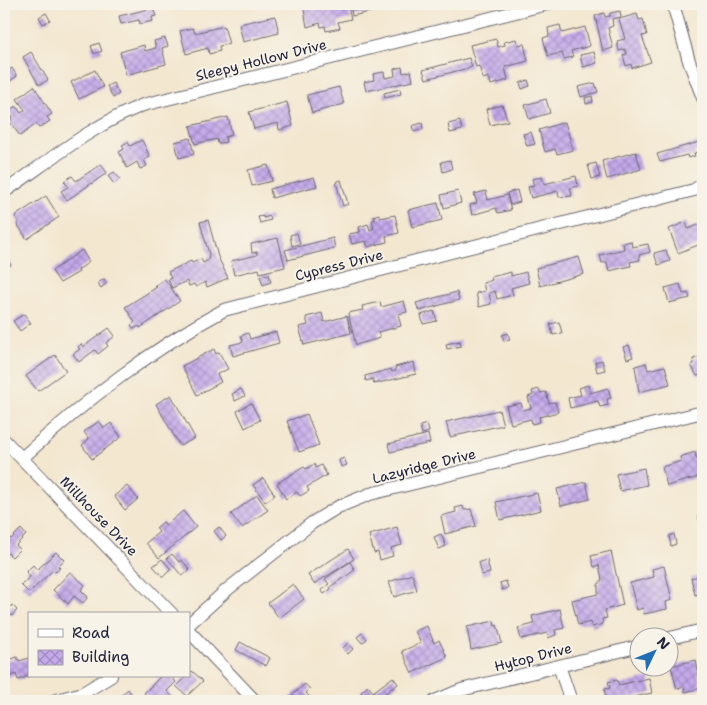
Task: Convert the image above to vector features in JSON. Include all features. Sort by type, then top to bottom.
[{"type":"street","name":"Sleepy Hollow Drive","points":[[4,192],[101,125],[120,114],[143,105],[547,4]]},
{"type":"street","points":[[673,4],[689,61],[703,98]]},
{"type":"street","name":"Cypress Drive","points":[[22,458],[75,410],[119,376],[185,332],[224,310],[694,190],[703,184]]},
{"type":"street","name":"Lazyridge Drive","points":[[190,623],[312,524],[338,506],[370,494],[703,412]]},
{"type":"street","name":"Millhouse Drive","points":[[4,440],[170,612]]},
{"type":"street","points":[[680,636],[703,630]]},
{"type":"street","points":[[190,632],[255,701]]},
{"type":"street","name":"Hytop Drive","points":[[435,701],[462,690],[630,648]]},
{"type":"street","points":[[559,666],[571,701]]},
{"type":"street","points":[[53,701],[83,693],[108,678]]},
{"type":"building","points":[[303,4],[347,4],[351,19],[338,22],[340,28],[326,31],[325,26],[321,27],[320,23],[307,27]]},
{"type":"building","points":[[350,4],[397,4],[397,6],[352,16]]},
{"type":"building","points":[[153,8],[156,16],[152,17],[153,21],[140,24],[139,20],[121,24],[119,16]]},
{"type":"building","points":[[620,11],[621,17],[612,19],[613,26],[608,28],[613,48],[603,51],[595,16],[604,13],[605,17],[610,16],[610,13]]},
{"type":"building","points":[[46,13],[50,20],[43,24],[39,17]]},
{"type":"building","points":[[637,14],[639,20],[643,19],[647,35],[642,36],[651,62],[632,68],[631,64],[626,66],[623,55],[627,54],[625,49],[619,51],[617,41],[625,39],[619,19]]},
{"type":"building","points":[[275,16],[279,33],[243,42],[239,24]]},
{"type":"building","points":[[560,25],[562,33],[585,27],[590,46],[571,51],[573,57],[564,59],[562,53],[548,56],[543,38],[549,36],[548,28]]},
{"type":"building","points":[[224,26],[229,44],[219,46],[220,51],[209,54],[208,48],[186,54],[180,31],[193,28],[195,33]]},
{"type":"building","points":[[165,38],[168,46],[162,48],[166,64],[126,75],[120,52],[144,45],[145,51],[156,48],[154,41]]},
{"type":"building","points":[[496,39],[498,47],[505,45],[504,42],[516,39],[518,45],[524,44],[528,61],[505,67],[508,80],[491,85],[489,77],[483,79],[479,66],[476,67],[470,45]]},
{"type":"building","points":[[99,43],[102,51],[94,54],[91,46]]},
{"type":"building","points":[[31,52],[48,80],[39,85],[23,57]]},
{"type":"building","points":[[594,52],[597,63],[583,67],[580,55]]},
{"type":"building","points":[[469,58],[472,67],[426,79],[423,70]]},
{"type":"building","points":[[402,67],[403,73],[411,71],[413,81],[366,91],[364,82],[374,80],[373,74],[384,72],[385,78],[395,76],[394,69]]},
{"type":"building","points":[[12,68],[17,76],[9,82],[4,73]]},
{"type":"building","points":[[95,70],[103,87],[79,99],[71,82]]},
{"type":"building","points":[[528,80],[530,86],[522,89],[520,83]]},
{"type":"building","points":[[113,83],[119,94],[113,98],[107,86]]},
{"type":"building","points":[[595,83],[598,92],[581,97],[578,87]]},
{"type":"building","points":[[34,86],[52,114],[47,117],[50,121],[39,128],[36,124],[20,136],[9,121],[13,118],[8,111],[16,106],[21,113],[25,110],[17,99]]},
{"type":"building","points":[[339,87],[344,104],[312,113],[307,95]]},
{"type":"building","points":[[400,89],[401,94],[385,98],[384,93]]},
{"type":"building","points":[[592,96],[593,102],[586,104],[585,98]]},
{"type":"building","points":[[546,99],[550,113],[529,119],[525,105]]},
{"type":"building","points":[[287,102],[293,126],[279,130],[278,123],[254,129],[249,112]]},
{"type":"building","points":[[502,105],[508,121],[490,125],[486,109]]},
{"type":"building","points":[[228,117],[232,135],[225,137],[226,142],[218,144],[217,139],[195,144],[190,126]]},
{"type":"building","points":[[460,121],[462,130],[450,133],[448,124]]},
{"type":"building","points":[[565,122],[573,150],[557,154],[555,149],[545,152],[539,130]]},
{"type":"building","points":[[422,123],[423,129],[414,132],[412,126]]},
{"type":"building","points":[[531,132],[535,144],[527,146],[523,134]]},
{"type":"building","points":[[190,138],[194,154],[179,158],[175,142]]},
{"type":"building","points":[[142,140],[150,157],[144,160],[147,166],[140,169],[137,162],[127,168],[119,152],[124,149],[122,145],[128,142],[130,146]]},
{"type":"building","points":[[699,142],[702,151],[694,153],[695,156],[688,158],[687,155],[660,162],[657,154]]},
{"type":"building","points":[[636,152],[641,169],[607,179],[602,161]]},
{"type":"building","points":[[450,160],[452,169],[443,172],[441,162]]},
{"type":"building","points":[[596,163],[600,177],[592,179],[588,165]]},
{"type":"building","points":[[101,164],[107,173],[67,200],[61,191],[68,187],[64,181],[72,176],[76,181]]},
{"type":"building","points":[[268,165],[272,181],[252,186],[248,170]]},
{"type":"building","points":[[114,172],[120,179],[114,184],[108,176]]},
{"type":"building","points":[[576,176],[578,186],[570,188],[572,196],[559,197],[558,191],[531,198],[528,187],[534,186],[532,179],[542,177],[544,184]]},
{"type":"building","points":[[314,177],[317,186],[272,198],[270,189]]},
{"type":"building","points":[[341,180],[348,204],[343,206],[336,182]]},
{"type":"building","points":[[517,190],[520,202],[510,205],[507,193]]},
{"type":"building","points":[[458,191],[461,203],[444,208],[441,195]]},
{"type":"building","points":[[486,191],[488,200],[507,195],[511,210],[498,213],[496,208],[472,215],[470,205],[477,203],[474,194]]},
{"type":"building","points":[[46,196],[59,217],[27,239],[17,224],[19,223],[15,216]]},
{"type":"building","points":[[438,203],[442,220],[412,227],[408,210]]},
{"type":"building","points":[[379,214],[380,218],[395,215],[399,233],[386,236],[387,242],[368,247],[366,241],[352,244],[349,234],[360,232],[359,227],[368,224],[370,230],[374,228],[372,220],[375,220],[374,216]]},
{"type":"building","points":[[263,216],[263,218],[270,216],[271,220],[260,223],[258,217]]},
{"type":"building","points":[[208,220],[218,257],[228,278],[207,287],[205,282],[196,287],[194,284],[189,286],[187,281],[172,288],[168,279],[171,278],[168,272],[191,261],[192,263],[201,259],[203,263],[208,260],[209,254],[200,222]]},
{"type":"building","points":[[686,222],[688,229],[703,223],[703,243],[678,253],[669,229]]},
{"type":"building","points":[[297,233],[300,244],[292,246],[290,235]]},
{"type":"building","points":[[278,238],[285,267],[260,273],[259,269],[234,275],[231,261],[257,255],[257,252],[252,253],[251,244]]},
{"type":"building","points":[[333,238],[335,248],[288,260],[285,250]]},
{"type":"building","points":[[631,241],[632,247],[648,244],[650,252],[639,255],[640,260],[630,262],[631,266],[609,271],[607,262],[602,263],[600,255],[624,249],[623,243]]},
{"type":"building","points":[[82,250],[89,262],[78,270],[79,272],[60,283],[52,271]]},
{"type":"building","points":[[666,250],[670,261],[658,265],[654,253]]},
{"type":"building","points":[[4,254],[11,265],[4,270]]},
{"type":"building","points":[[579,257],[584,274],[540,286],[536,268]]},
{"type":"building","points":[[511,272],[511,276],[526,272],[529,283],[511,288],[513,295],[497,299],[495,291],[489,293],[491,304],[479,307],[476,293],[485,291],[483,283],[492,280],[491,277]]},
{"type":"building","points":[[269,274],[271,282],[263,285],[260,276]]},
{"type":"building","points":[[104,279],[107,283],[101,288],[98,283]]},
{"type":"building","points":[[165,279],[180,301],[140,328],[139,326],[134,329],[131,325],[135,322],[125,307],[157,287],[155,285]]},
{"type":"building","points":[[680,284],[683,294],[688,293],[690,298],[669,303],[665,288]]},
{"type":"building","points":[[457,292],[459,300],[419,311],[416,303]]},
{"type":"building","points":[[404,301],[407,312],[398,314],[401,326],[378,332],[380,338],[356,345],[348,313],[363,310],[362,306],[380,302],[381,307]]},
{"type":"building","points":[[434,311],[437,321],[423,324],[421,315]]},
{"type":"building","points":[[322,313],[324,322],[347,316],[351,333],[304,345],[299,327],[308,325],[306,317]]},
{"type":"building","points":[[24,314],[31,323],[20,331],[13,321]]},
{"type":"building","points":[[559,322],[562,333],[553,335],[550,324]]},
{"type":"building","points":[[109,328],[115,336],[106,343],[108,346],[98,354],[95,350],[79,362],[73,354],[80,349],[78,347],[81,344],[83,347]]},
{"type":"building","points":[[276,332],[279,343],[233,356],[230,345],[243,342],[241,336],[248,333],[250,339]]},
{"type":"building","points":[[508,333],[510,340],[504,341],[502,335]]},
{"type":"building","points":[[460,341],[461,346],[447,349],[446,344]]},
{"type":"building","points":[[629,345],[633,357],[627,359],[623,347]]},
{"type":"building","points":[[214,349],[216,354],[219,352],[228,369],[217,374],[221,382],[197,395],[182,366]]},
{"type":"building","points":[[55,355],[66,371],[38,391],[26,376]]},
{"type":"building","points":[[703,356],[703,375],[697,376],[691,365],[694,364],[693,359]]},
{"type":"building","points":[[602,360],[605,370],[597,372],[595,362]]},
{"type":"building","points":[[414,362],[416,374],[374,384],[373,379],[366,381],[365,376],[391,369],[392,372],[396,371],[395,367]]},
{"type":"building","points":[[646,363],[648,370],[665,366],[670,384],[639,392],[635,366]]},
{"type":"building","points":[[588,385],[590,393],[608,388],[611,398],[607,399],[608,405],[600,407],[598,401],[570,408],[568,398],[581,395],[579,388]]},
{"type":"building","points":[[241,389],[245,396],[235,401],[232,394]]},
{"type":"building","points":[[539,389],[540,393],[546,392],[549,403],[555,402],[558,412],[539,417],[540,422],[532,424],[531,419],[511,424],[506,406],[521,403],[523,410],[531,408],[528,397],[533,395],[532,391]]},
{"type":"building","points":[[171,395],[195,438],[180,446],[156,404]]},
{"type":"building","points":[[251,403],[260,420],[245,428],[237,411]]},
{"type":"building","points":[[499,410],[503,425],[450,437],[446,422]]},
{"type":"building","points":[[307,414],[319,445],[299,452],[287,421]]},
{"type":"building","points":[[99,421],[104,428],[111,423],[121,437],[92,459],[82,445],[89,439],[84,432]]},
{"type":"building","points":[[427,424],[429,432],[422,434],[420,426]]},
{"type":"building","points":[[428,434],[430,443],[390,452],[388,444]]},
{"type":"building","points":[[695,452],[696,458],[703,456],[703,483],[700,484],[698,477],[667,486],[662,467],[681,461],[680,457]]},
{"type":"building","points":[[344,458],[347,465],[341,467],[339,460]]},
{"type":"building","points":[[314,464],[316,468],[321,465],[327,475],[307,487],[309,491],[300,496],[297,492],[286,499],[277,483],[304,467],[306,469]]},
{"type":"building","points":[[644,468],[647,485],[620,491],[616,474]]},
{"type":"building","points":[[263,478],[275,495],[265,502],[253,485]]},
{"type":"building","points":[[586,482],[590,499],[561,506],[557,489]]},
{"type":"building","points":[[127,486],[138,499],[125,510],[114,496]]},
{"type":"building","points":[[537,493],[541,510],[500,520],[496,502]]},
{"type":"building","points":[[257,495],[268,510],[242,528],[231,514]]},
{"type":"building","points":[[463,506],[464,510],[471,509],[476,526],[445,534],[441,516],[456,512],[455,508]]},
{"type":"building","points":[[183,511],[196,527],[159,558],[146,543],[159,532],[156,528],[163,522],[166,525]]},
{"type":"building","points":[[703,514],[703,523],[700,524],[698,515]]},
{"type":"building","points":[[219,527],[226,536],[221,540],[214,531]]},
{"type":"building","points":[[397,527],[402,545],[391,548],[393,556],[380,560],[378,552],[374,553],[369,535]]},
{"type":"building","points":[[21,529],[26,535],[16,545],[20,549],[12,557],[8,553],[4,557],[4,532],[11,539]]},
{"type":"building","points":[[441,534],[446,546],[439,549],[434,537]]},
{"type":"building","points":[[674,534],[676,544],[671,546],[669,536]]},
{"type":"building","points":[[348,549],[354,559],[314,584],[308,575]]},
{"type":"building","points":[[611,551],[623,605],[605,610],[607,618],[602,619],[603,624],[592,627],[591,622],[578,625],[572,600],[598,594],[598,585],[602,579],[599,565],[594,567],[591,556]]},
{"type":"building","points":[[56,552],[64,560],[58,566],[60,568],[56,572],[53,570],[29,593],[21,585],[30,577],[26,572],[33,565],[37,570]]},
{"type":"building","points":[[172,554],[179,562],[182,560],[190,570],[182,576],[167,558]]},
{"type":"building","points":[[162,559],[171,569],[163,577],[153,566]]},
{"type":"building","points":[[487,560],[490,573],[482,575],[479,562]]},
{"type":"building","points":[[350,562],[355,570],[330,587],[331,589],[324,594],[321,590],[329,584],[325,579]]},
{"type":"building","points":[[664,566],[672,600],[666,602],[667,609],[644,614],[643,608],[637,610],[630,583],[654,577],[652,569]]},
{"type":"building","points":[[70,572],[85,585],[81,590],[88,597],[83,603],[74,596],[68,604],[53,590]]},
{"type":"building","points":[[412,574],[417,590],[394,597],[389,582]]},
{"type":"building","points":[[703,575],[703,593],[695,595],[691,578]]},
{"type":"building","points":[[506,581],[508,588],[502,590],[500,583]]},
{"type":"building","points":[[293,584],[304,599],[279,618],[268,603]]},
{"type":"building","points":[[12,605],[17,610],[12,616],[7,611]]},
{"type":"building","points":[[560,609],[564,628],[555,630],[556,635],[548,638],[547,633],[521,639],[518,628],[534,624],[532,616]]},
{"type":"building","points":[[494,621],[502,643],[471,650],[467,627]]},
{"type":"building","points":[[427,626],[434,643],[439,640],[447,657],[412,673],[402,651],[421,643],[415,631]]},
{"type":"building","points":[[362,633],[367,639],[362,643],[357,637]]},
{"type":"building","points":[[240,642],[270,658],[266,666],[236,650]]},
{"type":"building","points":[[348,643],[353,649],[348,654],[343,648]]},
{"type":"building","points":[[17,657],[19,661],[28,658],[28,676],[18,680],[16,674],[4,679],[4,662]]},
{"type":"building","points":[[696,660],[701,688],[685,692],[684,687],[677,689],[674,678],[680,678],[680,664]]},
{"type":"building","points":[[192,671],[203,681],[187,696],[176,686],[185,678],[190,678]]},
{"type":"building","points":[[393,677],[398,684],[380,697],[384,701],[360,701],[365,698],[361,692],[368,686],[373,692]]},
{"type":"building","points":[[159,678],[173,678],[176,682],[167,691],[174,698],[170,701],[153,701],[144,693]]},
{"type":"building","points":[[649,678],[652,693],[617,701],[607,701],[604,689],[610,688],[608,682],[617,680],[619,685]]},
{"type":"building","points":[[305,684],[310,689],[306,693],[314,701],[286,701]]},
{"type":"building","points":[[128,689],[135,701],[123,701],[119,697]]}]
